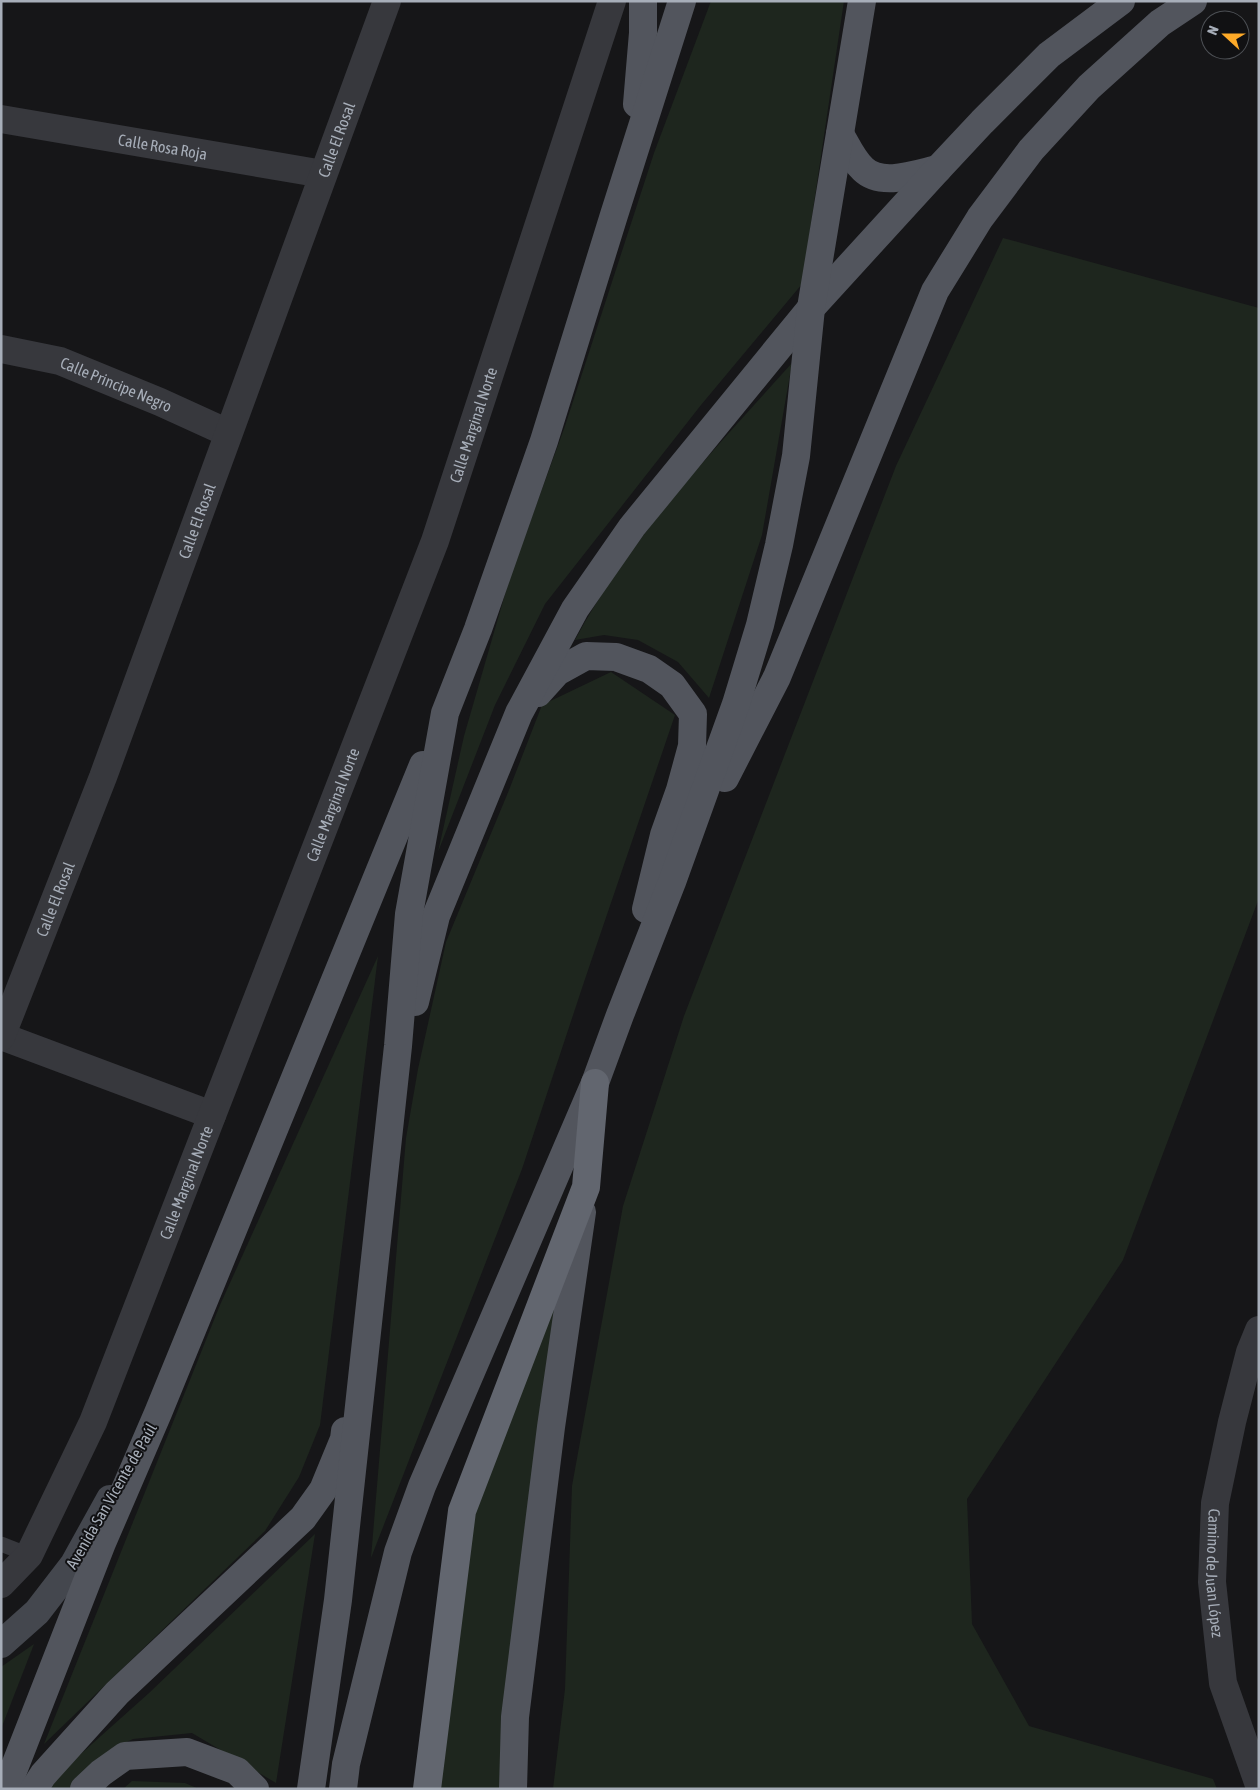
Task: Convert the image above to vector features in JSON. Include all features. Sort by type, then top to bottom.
[{"type":"highway","points":[[428,1789],[462,1511],[586,1187],[596,1083]]},
{"type":"main road","points":[[614,215],[638,96],[643,33],[643,1]]},
{"type":"main road","points":[[6,1789],[102,1543],[158,1413],[478,629],[544,441],[682,1]]},
{"type":"main road","points":[[343,1789],[346,1764],[398,1552],[422,1486],[596,1083],[620,1015],[672,882],[736,704],[760,625],[779,545],[796,456],[810,308],[862,1]]},
{"type":"main road","points":[[392,1100],[436,916],[519,713],[575,609],[632,527],[810,308],[982,122],[1049,54],[1120,1]]},
{"type":"main road","points":[[672,882],[777,677],[935,291],[980,218],[1031,150],[1089,87],[1160,23],[1193,1]]},
{"type":"main road","points":[[840,134],[852,156],[864,170],[878,178],[899,177],[938,170]]},
{"type":"main road","points":[[519,713],[557,672],[586,656],[616,656],[649,669],[672,685],[693,714],[692,746],[680,790],[664,835],[620,1015]]},
{"type":"main road","points":[[311,1789],[338,1600],[392,1100],[409,914],[445,713]]},
{"type":"main road","points":[[513,1789],[517,1707],[551,1427],[586,1187]]},
{"type":"main road","points":[[34,1789],[43,1775],[117,1693],[303,1518],[323,1490],[344,1439],[368,1322]]},
{"type":"main road","points":[[84,1789],[101,1773],[125,1756],[187,1752],[237,1771],[255,1789]]},
{"type":"street","name":"Calle El Rosal","points":[[1,1037],[103,777],[387,1]]},
{"type":"street","name":"Calle Marginal Norte","points":[[1,1584],[29,1555],[93,1422],[435,541],[612,1]]},
{"type":"street","name":"Calle Rosa Roja","points":[[1,119],[323,174]]},
{"type":"street","name":"Calle Principe Negro","points":[[1,349],[60,361],[160,402],[228,433]]},
{"type":"street","points":[[1,1037],[212,1115]]},
{"type":"street","name":"Camino de Juan López","points":[[1256,1347],[1232,1422],[1215,1503],[1212,1582],[1223,1683],[1259,1785]]},
{"type":"street","name":"Avenida San Vicente de Paúl","points":[[1,1644],[37,1612],[74,1564],[158,1413]]},
{"type":"lane","points":[[1,1544],[29,1555]]},
{"type":"shaded area","points":[[711,1],[844,1],[802,284],[701,405],[545,604],[495,705],[438,852],[464,736],[510,577],[565,426],[654,153]]},
{"type":"shaded area","points":[[1003,238],[1259,308],[1259,898],[1123,1260],[967,1499],[972,1624],[1029,1726],[1213,1779],[1217,1789],[553,1789],[565,1689],[572,1486],[623,1206],[684,1016],[896,466]]},
{"type":"shaded area","points":[[792,363],[762,535],[709,698],[678,662],[638,640],[604,635],[575,640],[597,602],[647,530],[704,462]]},
{"type":"shaded area","points":[[611,672],[675,715],[522,1169],[371,1558],[406,1138],[418,1069],[446,942],[542,705]]},
{"type":"shaded area","points":[[378,956],[320,1425],[299,1477],[265,1531],[44,1744],[220,1305]]},
{"type":"shaded area","points":[[563,1288],[503,1789],[437,1789],[476,1504],[510,1377]]},
{"type":"shaded area","points":[[315,1534],[276,1783],[192,1733],[133,1739],[108,1751],[71,1789],[49,1789],[55,1777],[149,1693]]},
{"type":"shaded area","points":[[34,1644],[1,1729],[1,1667]]},
{"type":"shaded area","points":[[132,1781],[185,1783],[199,1789],[123,1789]]}]
